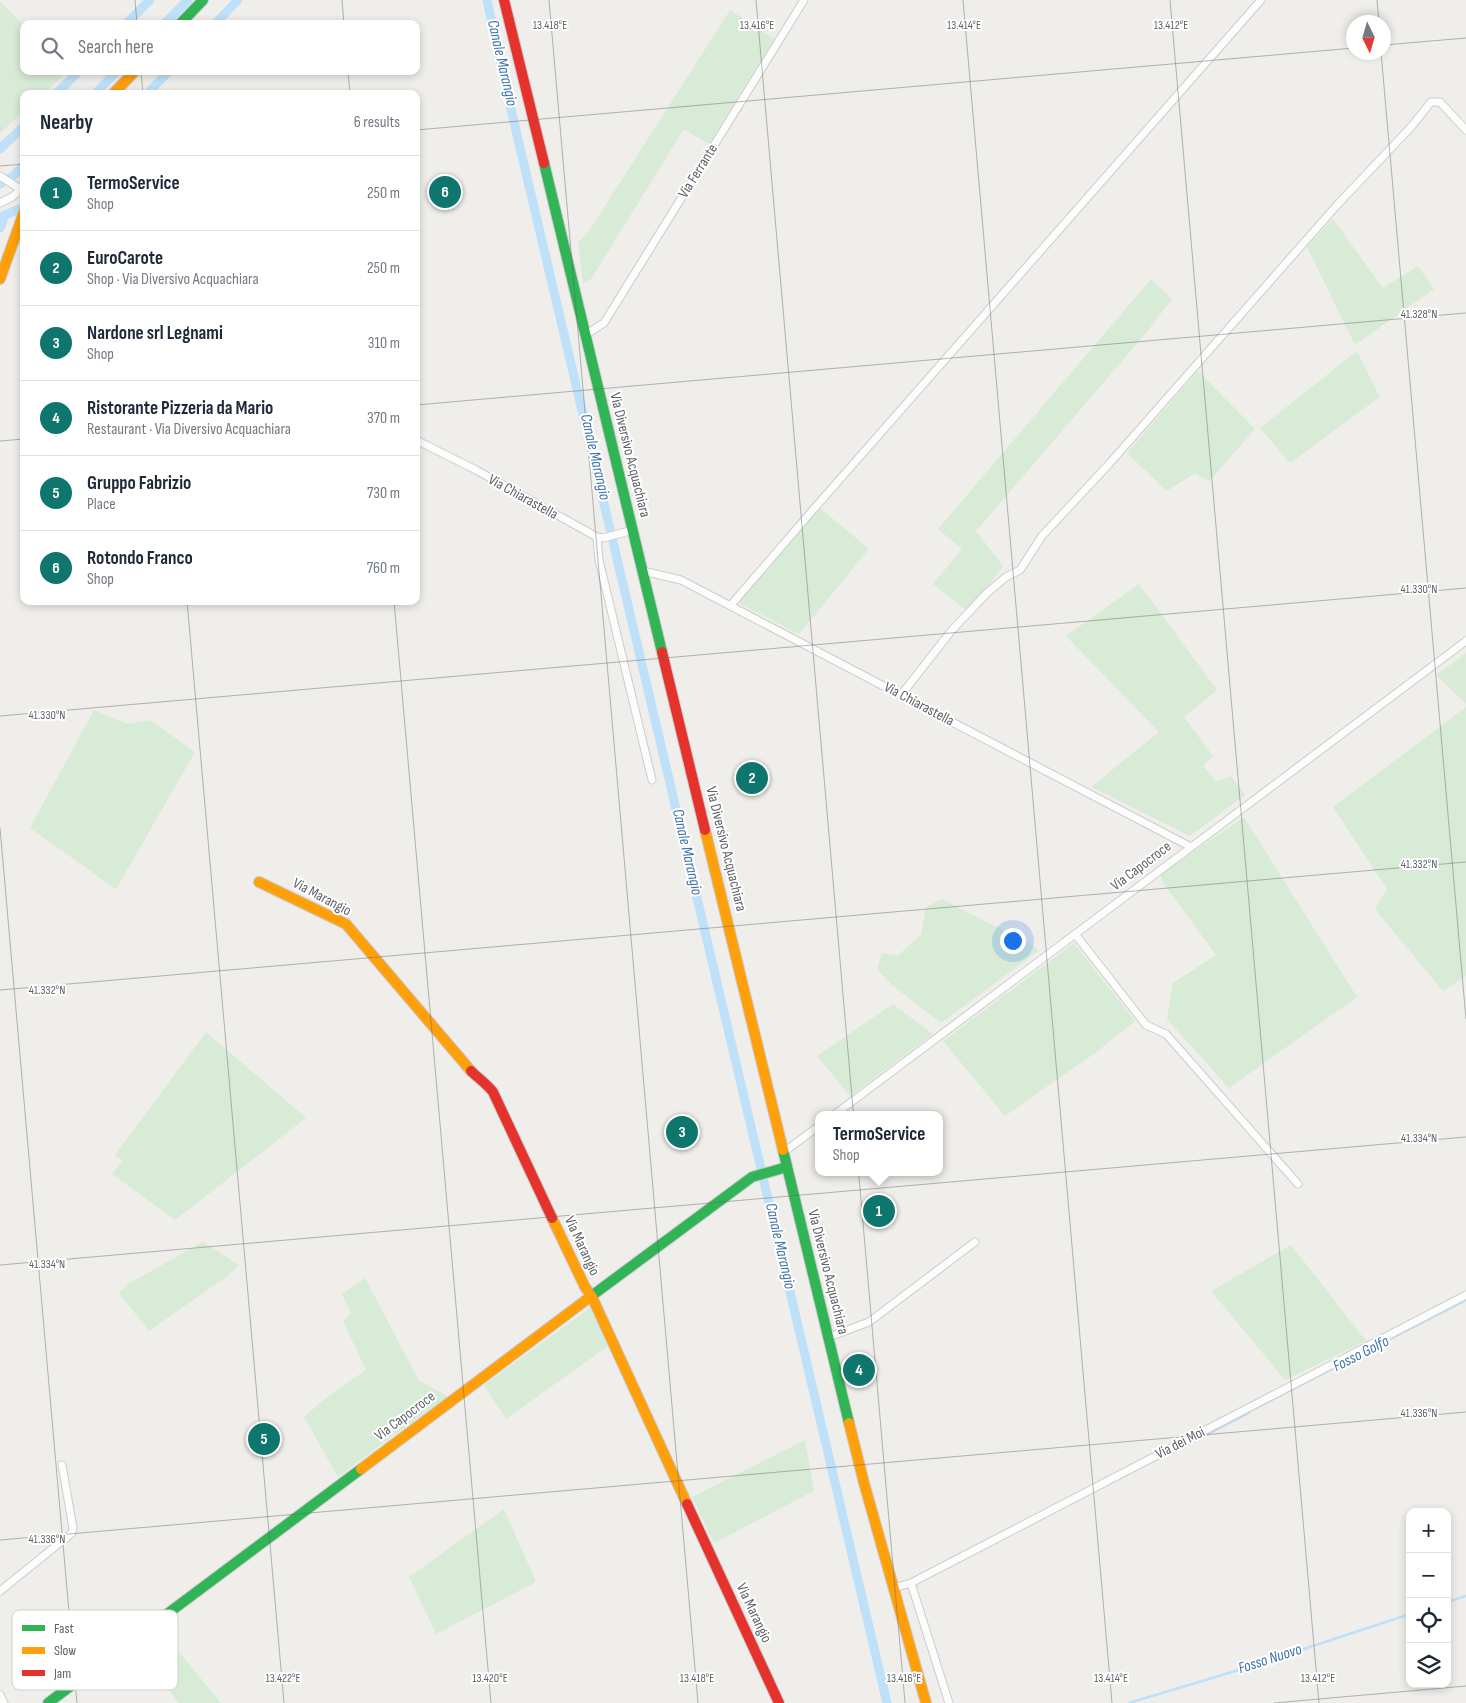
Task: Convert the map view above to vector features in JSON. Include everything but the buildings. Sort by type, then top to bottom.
[{"type":"street","points":[[184,20],[203,0]]},
{"type":"street","name":"Via Diversivo Acquachiara","points":[[504,0],[784,1152],[783,1169],[829,1337],[864,1483],[926,1703]]},
{"type":"street","name":"Via Ferrante","points":[[585,335],[604,323],[804,0]]},
{"type":"street","points":[[731,606],[812,511],[1261,0]]},
{"type":"street","points":[[118,90],[131,75]]},
{"type":"street","points":[[901,695],[952,630],[988,592],[1006,577],[1020,570],[1042,536],[1338,204],[1411,127],[1431,102],[1440,102],[1466,130]]},
{"type":"street","points":[[0,176],[20,186]]},
{"type":"street","points":[[0,203],[12,197],[20,188]]},
{"type":"street","points":[[0,279],[20,234]]},
{"type":"street","name":"Via Chiarastella","points":[[420,442],[600,537]]},
{"type":"street","points":[[633,530],[600,537],[599,560],[652,780]]},
{"type":"street","name":"Via Chiarastella","points":[[643,571],[681,580],[1191,847]]},
{"type":"street","name":"Via Capocroce","points":[[839,1111],[1466,641]]},
{"type":"street","name":"Via Marangio","points":[[259,882],[346,924],[480,1081],[486,1083],[493,1092],[585,1287],[592,1297],[779,1703]]},
{"type":"street","points":[[1075,934],[1146,1025],[1166,1034],[1298,1184]]},
{"type":"street","points":[[784,1152],[815,1129]]},
{"type":"street","name":"Via Capocroce","points":[[173,1610],[752,1177],[783,1169]]},
{"type":"street","points":[[829,1337],[869,1322],[975,1242]]},
{"type":"street","name":"Via dei Moi","points":[[893,1588],[910,1582],[1466,1295]]},
{"type":"street","points":[[0,1591],[72,1533],[73,1528],[62,1466]]},
{"type":"street","points":[[910,1582],[950,1703]]},
{"type":"street","name":"Via Capocroce","points":[[48,1703],[65,1690]]},
{"type":"street","points":[[0,1695],[4,1703]]},
{"type":"green space","points":[[0,1],[20,22],[20,75],[64,75],[47,90],[20,90],[20,115],[0,133]]},
{"type":"green space","points":[[730,10],[774,39],[709,144],[684,129],[591,279],[583,284],[578,243],[589,231]]},
{"type":"green space","points":[[1333,219],[1383,288],[1418,266],[1434,289],[1355,345],[1307,247]]},
{"type":"green space","points":[[1151,279],[1172,299],[1146,333],[976,531],[1003,566],[987,588],[966,610],[933,584],[962,549],[938,529]]},
{"type":"green space","points":[[1357,351],[1380,397],[1290,463],[1260,428]]},
{"type":"green space","points":[[1198,371],[1255,429],[1209,481],[1195,473],[1167,491],[1127,453]]},
{"type":"green space","points":[[819,507],[869,549],[799,634],[740,604],[740,599]]},
{"type":"green space","points":[[1139,584],[1217,690],[1184,717],[1213,756],[1203,766],[1216,781],[1231,776],[1245,795],[1190,836],[1091,787],[1159,732],[1066,636]]},
{"type":"green space","points":[[1466,653],[1466,704],[1436,675]]},
{"type":"green space","points":[[1466,707],[1466,976],[1443,991],[1375,909],[1387,889],[1333,807]]},
{"type":"green space","points":[[94,710],[128,724],[150,720],[195,752],[116,889],[30,828]]},
{"type":"green space","points":[[1244,817],[1357,997],[1229,1088],[1167,1019],[1173,983],[1216,955],[1162,881],[1161,874]]},
{"type":"green space","points":[[942,899],[1037,948],[1038,951],[941,1023],[892,985],[877,969],[882,953],[897,956],[921,935],[926,907]]},
{"type":"green space","points":[[1074,943],[1135,1021],[1095,1053],[1005,1116],[943,1041]]},
{"type":"green space","points":[[893,1004],[933,1034],[850,1096],[817,1056]]},
{"type":"green space","points":[[206,1032],[306,1118],[175,1220],[112,1174],[123,1161],[115,1155]]},
{"type":"green space","points":[[203,1242],[239,1265],[226,1277],[149,1331],[119,1293],[128,1284]]},
{"type":"green space","points":[[1291,1245],[1366,1341],[1285,1380],[1211,1291]]},
{"type":"green space","points":[[365,1278],[419,1381],[449,1397],[338,1477],[304,1417],[327,1397],[366,1370],[343,1321],[351,1313],[342,1294]]},
{"type":"green space","points":[[590,1308],[608,1346],[506,1419],[484,1385]]},
{"type":"green space","points":[[805,1440],[814,1491],[714,1543],[692,1497]]},
{"type":"green space","points":[[504,1509],[536,1582],[436,1634],[409,1577]]},
{"type":"green space","points":[[178,1651],[221,1703],[179,1703],[169,1690],[178,1690]]},
{"type":"waterway","points":[[130,20],[150,0]]},
{"type":"waterway","points":[[168,20],[188,0]]},
{"type":"waterway","points":[[219,20],[238,0]]},
{"type":"waterway","name":"Canale Marangio","points":[[487,0],[509,101],[887,1703]]},
{"type":"waterway","points":[[60,90],[75,75]]},
{"type":"waterway","points":[[99,90],[113,75]]},
{"type":"waterway","points":[[151,90],[165,75]]},
{"type":"waterway","points":[[0,149],[20,130]]},
{"type":"waterway","points":[[0,184],[20,169]]},
{"type":"waterway","points":[[0,217],[20,209]]},
{"type":"waterway","points":[[0,228],[5,215]]},
{"type":"waterway","name":"Fosso Golfo","points":[[1256,1408],[1466,1300]]},
{"type":"waterway","name":"Fosso Golfo","points":[[1170,1454],[1249,1413]]},
{"type":"waterway","name":"Fosso Nuovo","points":[[1451,1601],[1466,1596]]},
{"type":"waterway","name":"Fosso Nuovo","points":[[1129,1703],[1252,1666],[1406,1615]]},
{"type":"traffic: fast","points":[[184,20],[203,0]]},
{"type":"traffic: fast","points":[[544,163],[662,652]]},
{"type":"traffic: fast","points":[[783,1150],[849,1423]]},
{"type":"traffic: fast","points":[[590,1297],[752,1177],[787,1167]]},
{"type":"traffic: fast","points":[[172,1610],[361,1469]]},
{"type":"traffic: fast","points":[[48,1703],[65,1690]]},
{"type":"traffic: slow","points":[[117,90],[131,75]]},
{"type":"traffic: slow","points":[[0,279],[20,223]]},
{"type":"traffic: slow","points":[[705,830],[783,1150]]},
{"type":"traffic: slow","points":[[259,882],[346,924],[471,1071]]},
{"type":"traffic: slow","points":[[552,1218],[585,1287],[592,1297],[687,1504]]},
{"type":"traffic: slow","points":[[361,1469],[590,1297]]},
{"type":"traffic: slow","points":[[849,1423],[926,1703]]},
{"type":"traffic: jam","points":[[504,0],[544,163]]},
{"type":"traffic: jam","points":[[662,652],[705,830]]},
{"type":"traffic: jam","points":[[471,1071],[493,1092],[552,1218]]},
{"type":"traffic: jam","points":[[687,1504],[779,1703]]},
{"type":"place","name":"Rotondo Franco","points":[[445,192]]},
{"type":"place","name":"EuroCarote","points":[[752,778]]},
{"type":"place","name":"Nardone srl Legnami","points":[[682,1132]]},
{"type":"place","name":"TermoService","points":[[879,1211]]},
{"type":"place","name":"Ristorante Pizzeria da Mario","points":[[859,1370]]},
{"type":"place","name":"Gruppo Fabrizio","points":[[264,1439]]}]
